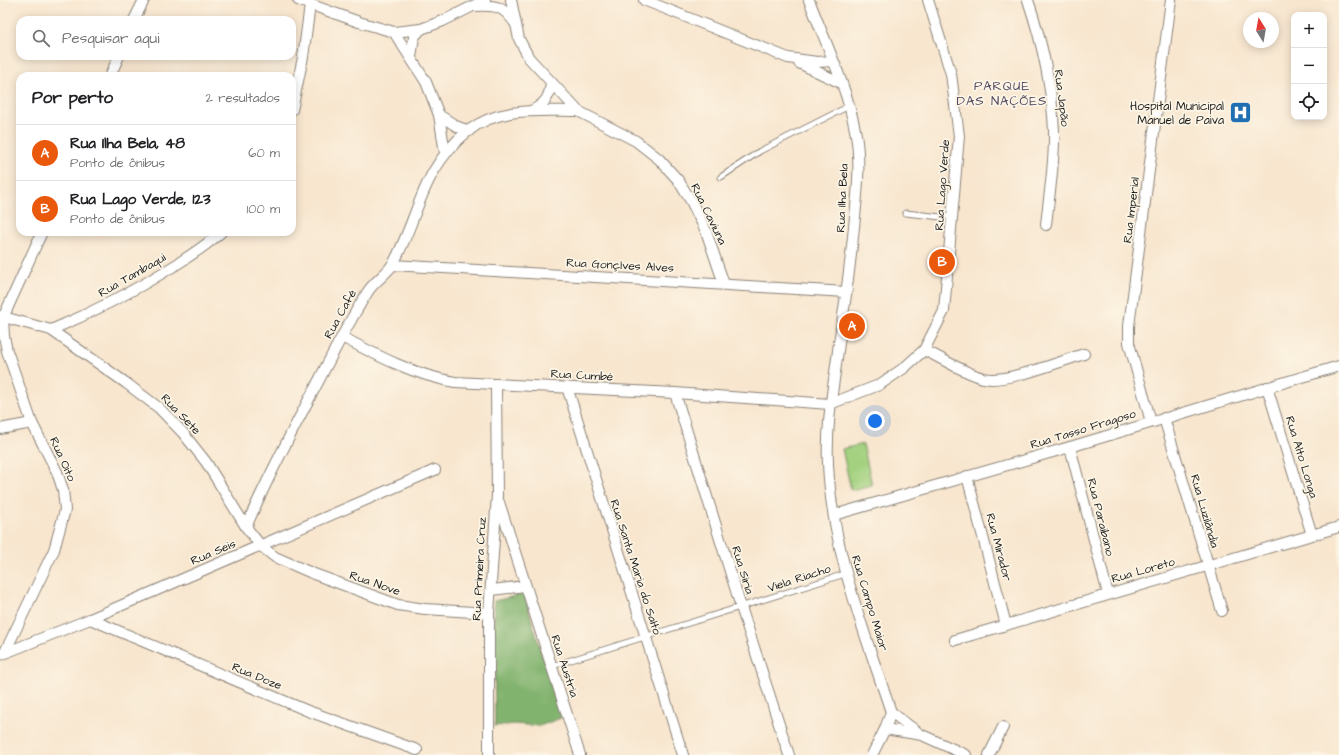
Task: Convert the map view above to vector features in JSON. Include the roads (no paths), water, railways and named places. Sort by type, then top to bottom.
[{"type":"street","points":[[136,16],[144,0]]},
{"type":"street","points":[[298,0],[394,32],[421,29],[443,21],[485,0]]},
{"type":"street","name":"Rua Caviuna","points":[[511,0],[519,39],[529,58],[551,82],[578,111],[636,141],[659,159],[678,180],[691,200],[706,231],[724,284]]},
{"type":"street","points":[[644,0],[788,58],[841,83]]},
{"type":"street","name":"Rua Ilha Bela","points":[[809,0],[849,106],[856,136],[858,168],[847,292],[830,404]]},
{"type":"street","name":"Rua Japão","points":[[1028,0],[1044,59],[1050,92],[1054,132],[1046,225]]},
{"type":"street","name":"Rua Imperial","points":[[1150,422],[1129,342],[1129,326],[1171,0]]},
{"type":"street","name":"Rua Lago Verde","points":[[830,404],[879,385],[904,368],[924,350],[944,311],[959,136],[951,74],[930,2]]},
{"type":"street","points":[[296,91],[303,57],[310,5]]},
{"type":"street","name":"Rua Caviuna","points":[[473,6],[498,7],[507,13],[516,24]]},
{"type":"street","points":[[411,57],[414,37],[421,29]]},
{"type":"street","points":[[394,32],[426,82],[439,115],[445,153]]},
{"type":"street","points":[[788,58],[816,62],[833,61]]},
{"type":"street","points":[[112,72],[117,60]]},
{"type":"street","points":[[533,110],[547,100],[551,82]]},
{"type":"street","name":"Rua Caviuna","points":[[445,153],[469,131],[493,117],[512,112],[533,110],[578,111]]},
{"type":"street","points":[[439,115],[458,127],[469,131]]},
{"type":"street","name":"Rua Café","points":[[246,527],[268,478],[342,337],[368,291],[392,265],[406,235],[423,189],[445,153]]},
{"type":"street","points":[[40,236],[1,317],[51,330]]},
{"type":"street","name":"Rua Tambaqui","points":[[51,330],[85,315],[152,280],[208,244],[216,236]]},
{"type":"street","name":"Rua Gonçlves Alves","points":[[392,265],[847,292]]},
{"type":"street","name":"Rua Oito","points":[[1,317],[7,351],[32,423],[57,472],[63,490],[64,510],[54,550],[3,653]]},
{"type":"street","name":"Rua Sete","points":[[51,330],[126,382],[159,408],[184,433],[206,462],[246,527],[261,546]]},
{"type":"street","name":"Rua Cumbé","points":[[342,337],[381,358],[430,377],[455,382],[675,393],[830,404]]},
{"type":"street","points":[[924,350],[984,378],[997,379],[1012,376],[1084,354]]},
{"type":"street","name":"Rua Tasso Fragoso","points":[[834,515],[1070,447],[1339,366]]},
{"type":"street","name":"Rua Primeira Cruz","points":[[489,755],[489,613],[492,590],[497,495],[496,384]]},
{"type":"street","name":"Rua Santa Maria do Salto","points":[[567,387],[682,755]]},
{"type":"street","name":"Rua Alto Longa","points":[[1267,387],[1312,534]]},
{"type":"street","name":"Rua Siria","points":[[675,393],[741,607],[789,755]]},
{"type":"street","name":"Rua Campo Maior","points":[[830,404],[828,422],[828,464],[834,515],[845,574],[891,712]]},
{"type":"street","name":"Rua Luzilândia","points":[[1164,418],[1222,611]]},
{"type":"street","points":[[0,429],[32,423]]},
{"type":"street","name":"Rua Paraibano","points":[[1070,447],[1108,594]]},
{"type":"street","name":"Rua Seis","points":[[3,653],[90,619],[435,470]]},
{"type":"street","name":"Rua Mirador","points":[[967,476],[1006,625]]},
{"type":"street","name":"Rua Austria","points":[[497,495],[580,755]]},
{"type":"street","name":"Rua Loreto","points":[[955,640],[1339,527]]},
{"type":"street","name":"Rua Nove","points":[[261,546],[275,557],[314,574],[398,605],[426,609],[489,613]]},
{"type":"street","points":[[492,590],[525,586]]},
{"type":"street","name":"Rua Doze","points":[[90,619],[308,711],[417,750]]},
{"type":"street","points":[[872,755],[885,729],[891,712],[922,735],[966,755]]},
{"type":"street","points":[[989,755],[1003,727]]},
{"type":"street","points":[[885,729],[922,735]]},
{"type":"lane","points":[[721,177],[760,151],[849,106]]},
{"type":"lane","points":[[906,213],[941,218],[953,215]]},
{"type":"lane","name":"Viela Riacho","points":[[552,666],[845,574]]},
{"type":"place","name":"Hospital Municipal Manuel de Paiva","points":[[1240,113]]},
{"type":"place","name":"Rua Lago Verde, 123","points":[[942,262]]},
{"type":"place","name":"Rua Ilha Bela, 48","points":[[852,326]]},
{"type":"district","name":"PARQUE DAS NAÇÕES","points":[[1002,92]]}]
